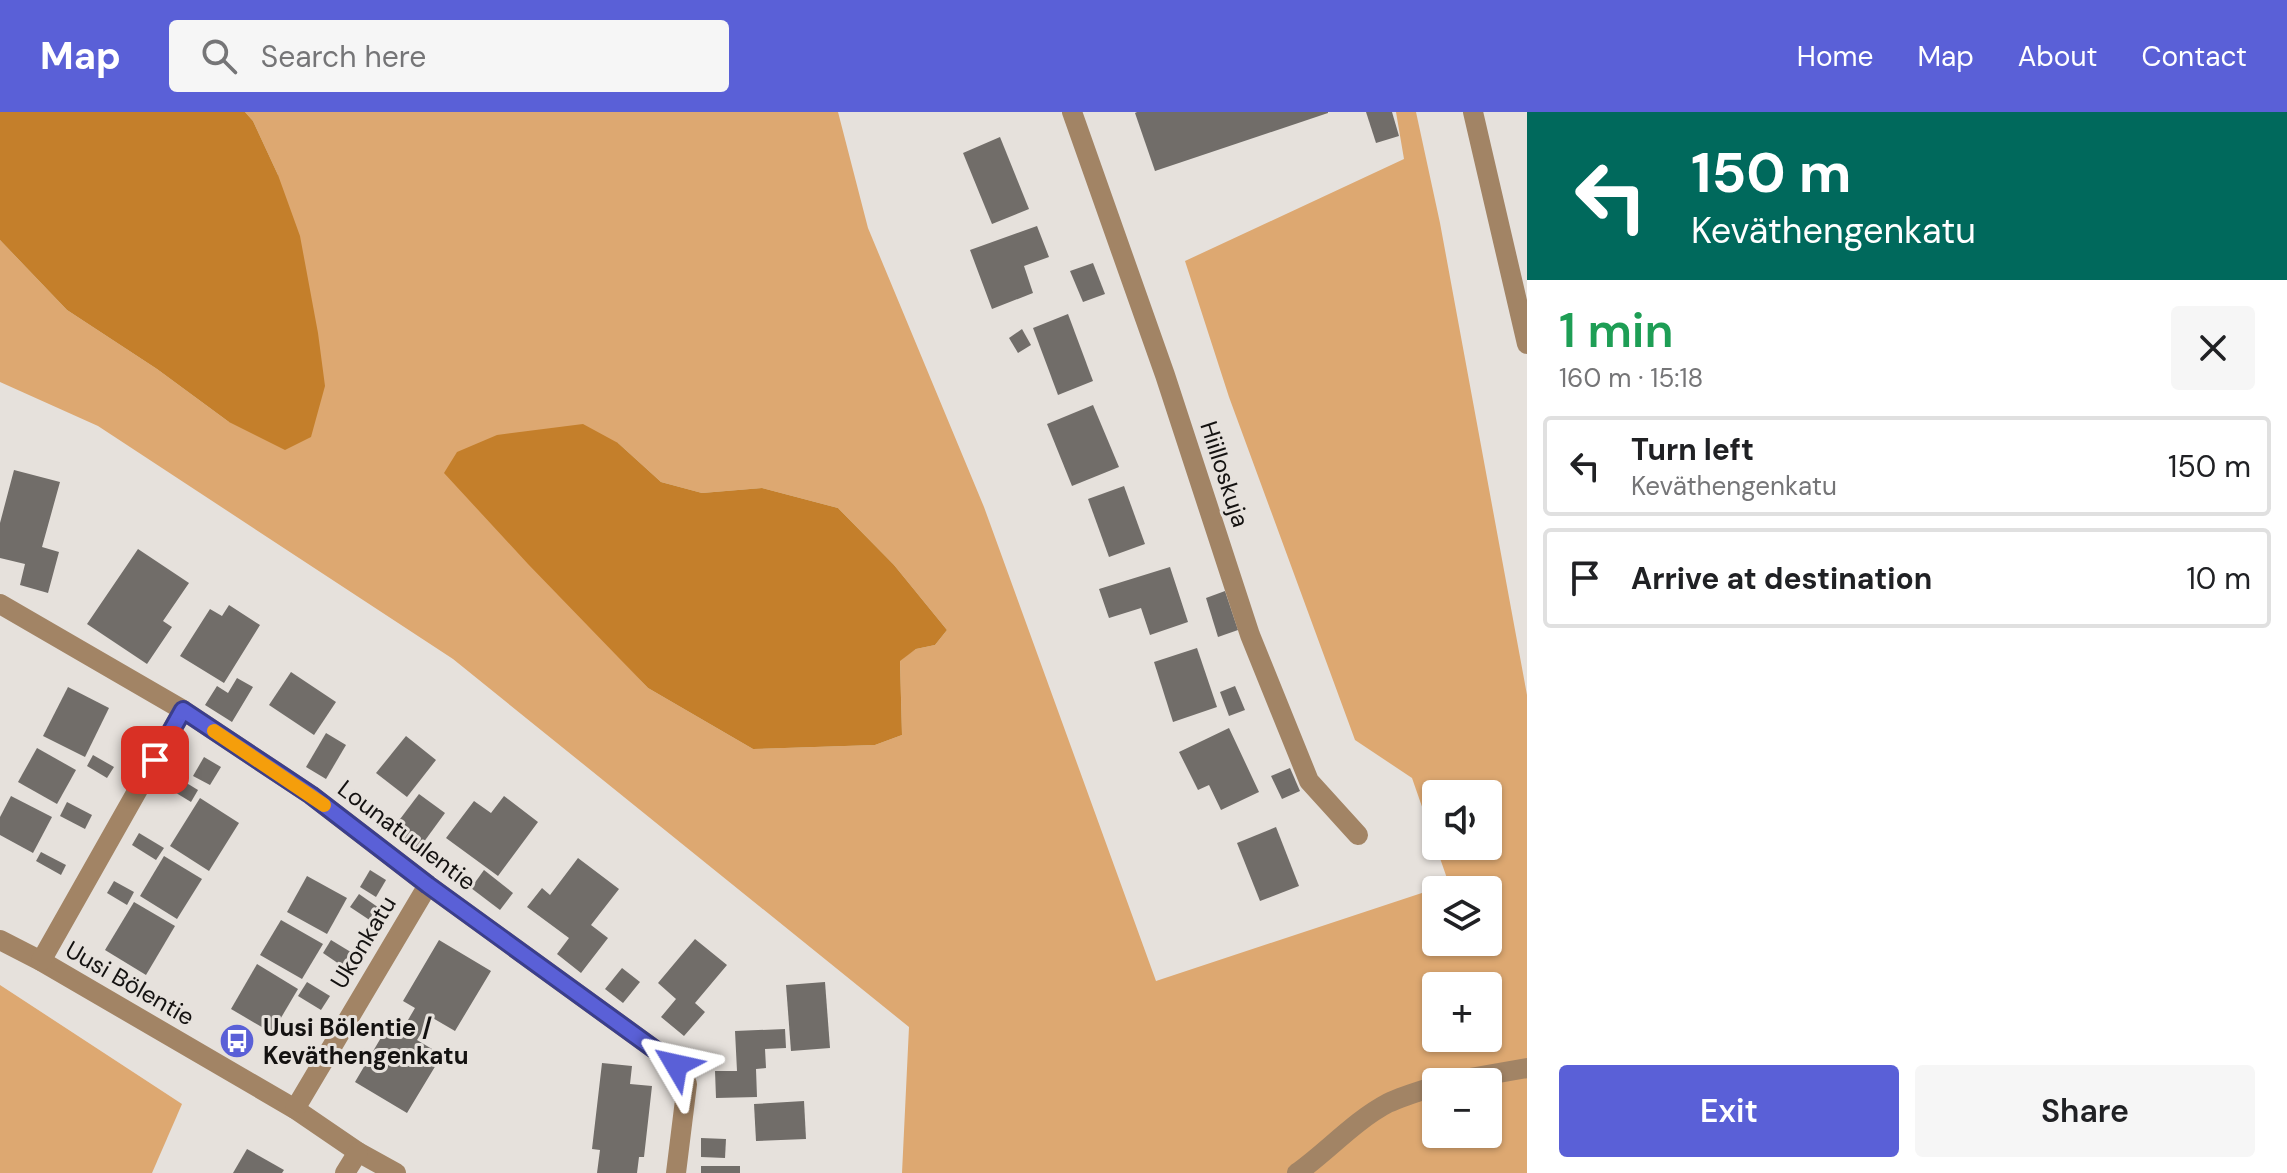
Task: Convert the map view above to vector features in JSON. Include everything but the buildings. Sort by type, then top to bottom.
[{"type":"street","name":"Hiilloskuja","points":[[1072,112],[1165,375],[1250,635],[1309,781],[1358,835]]},
{"type":"street","points":[[1473,112],[1527,344]]},
{"type":"street","name":"Lounatuulentie","points":[[0,604],[183,710],[311,795],[428,885],[676,1065],[687,1084],[676,1173]]},
{"type":"street","points":[[41,961],[183,710]]},
{"type":"street","name":"Ukonkatu","points":[[295,1109],[428,885]]},
{"type":"street","name":"Uusi Bölentie","points":[[0,940],[295,1109],[358,1152],[396,1173]]},
{"type":"street","points":[[1502,1072],[1527,1068]]},
{"type":"street","points":[[1297,1173],[1322,1166],[1350,1128],[1389,1103],[1422,1091]]},
{"type":"street","points":[[345,1173],[358,1152]]},
{"type":"shaded area","points":[[0,112],[245,112],[253,121],[278,175],[300,236],[325,386],[311,437],[285,450],[229,422],[157,369],[67,310],[0,240]]},
{"type":"shaded area","points":[[245,112],[838,112],[868,228],[984,507],[1156,981],[1422,893],[1422,956],[1502,956],[1502,876],[1446,876],[1441,860],[1502,860],[1502,780],[1422,780],[1422,807],[1412,778],[1355,740],[1229,397],[1185,261],[1404,159],[1396,112],[1416,112],[1440,223],[1527,695],[1527,1173],[902,1173],[909,1027],[453,659],[98,426],[0,382],[0,240],[67,310],[157,369],[229,422],[278,175],[253,121]],"holes":[[[618,443],[661,482],[702,493],[762,488],[838,508],[894,565],[947,630],[935,645],[916,649],[900,660],[902,735],[875,745],[753,749],[648,688],[599,636]]]},
{"type":"shaded area","points":[[583,424],[618,443],[661,482],[702,493],[762,488],[838,508],[894,565],[947,630],[935,645],[916,649],[900,661],[902,735],[875,745],[753,749],[648,688],[444,473],[457,452],[497,435]]},
{"type":"shaded area","points":[[0,985],[182,1104],[152,1173],[0,1173]]},
{"type":"slow traffic","points":[[214,731],[324,805]]},
{"type":"place","name":"Uusi Bölentie / Keväthengenkatu","points":[[237,1041]]},
{"type":"route","points":[[155,760],[183,710],[311,795],[428,885],[676,1065]]}]
